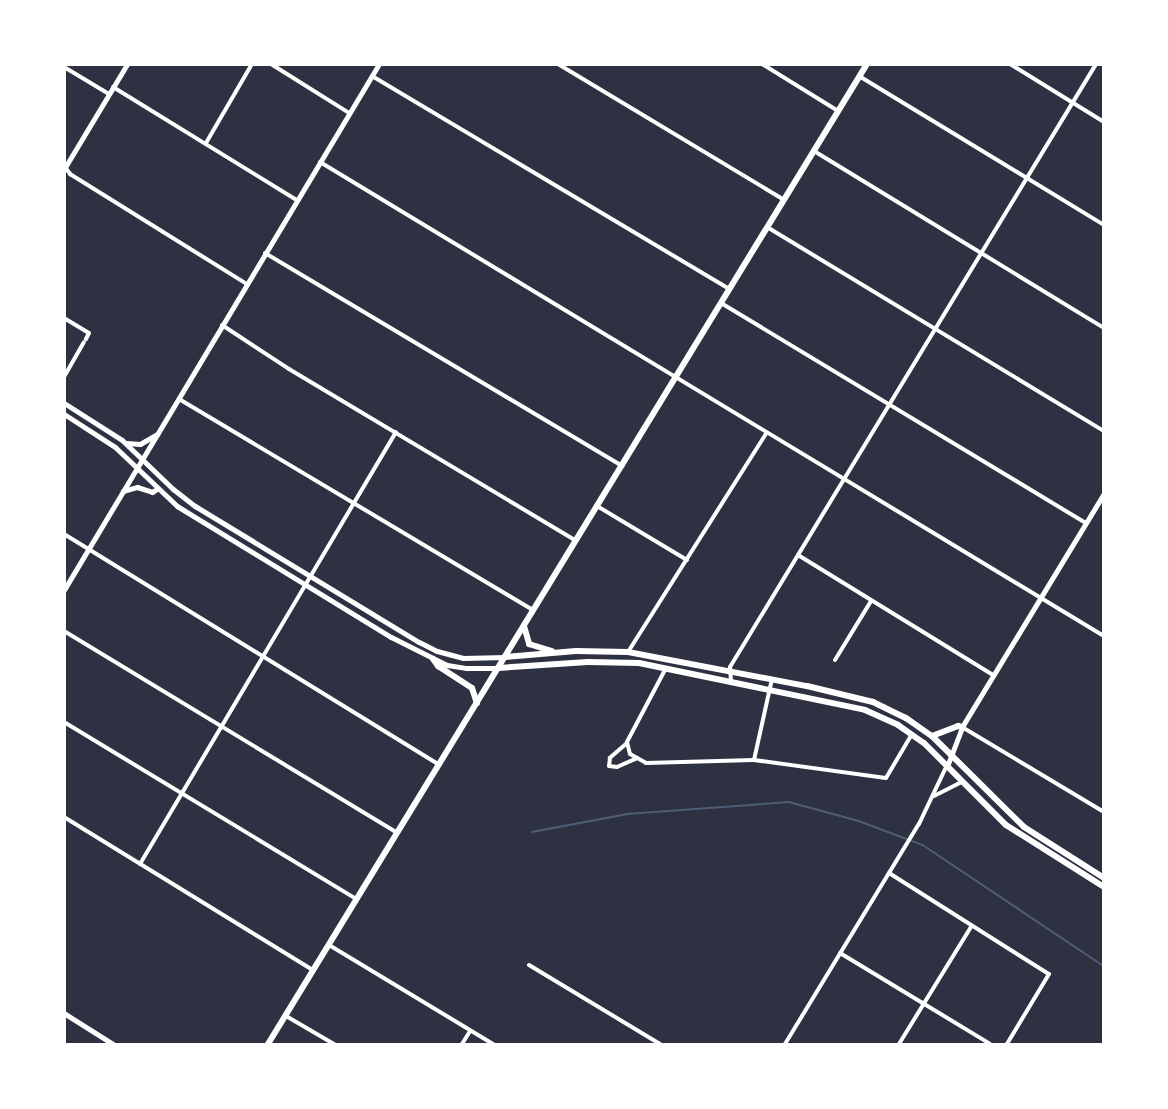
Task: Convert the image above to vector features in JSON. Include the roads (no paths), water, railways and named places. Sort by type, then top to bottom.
[{"type":"main road","points":[[65,168],[127,64]]},
{"type":"main road","points":[[268,1044],[867,64]]},
{"type":"main road","points":[[64,403],[126,443],[188,501],[437,651],[463,658],[628,652],[772,679],[873,702],[906,718],[932,736],[1024,828],[1104,878]]},
{"type":"main road","points":[[64,414],[107,441],[177,506],[433,659],[461,668],[498,668],[602,661],[639,663],[865,710],[912,734],[948,764],[1012,830],[1104,887]]},
{"type":"main road","points":[[126,443],[140,444],[157,434]]},
{"type":"main road","points":[[123,491],[137,487],[152,492],[158,489]]},
{"type":"main road","points":[[524,626],[525,638],[529,644],[559,653]]},
{"type":"main road","points":[[433,659],[438,666],[472,688],[477,704]]},
{"type":"main road","points":[[932,736],[958,726],[962,727]]},
{"type":"street","points":[[206,143],[252,64]]},
{"type":"street","points":[[271,64],[349,113]]},
{"type":"street","points":[[64,590],[379,64]]},
{"type":"street","points":[[558,64],[784,200]]},
{"type":"street","points":[[762,64],[838,111]]},
{"type":"street","points":[[1010,64],[1104,122]]},
{"type":"street","points":[[731,681],[730,667],[1096,64]]},
{"type":"street","points":[[64,68],[109,94]]},
{"type":"street","points":[[372,76],[730,289]]},
{"type":"street","points":[[859,76],[1104,225]]},
{"type":"street","points":[[113,87],[297,200]]},
{"type":"street","points":[[814,151],[1104,328]]},
{"type":"street","points":[[320,162],[1030,594],[1041,596],[1104,636]]},
{"type":"street","points":[[65,168],[70,174],[247,284]]},
{"type":"street","points":[[767,227],[1104,431]]},
{"type":"street","points":[[265,253],[622,466]]},
{"type":"street","points":[[721,303],[1085,524]]},
{"type":"street","points":[[64,318],[90,333],[64,377]]},
{"type":"street","points":[[222,325],[576,540]]},
{"type":"street","points":[[179,399],[533,610]]},
{"type":"street","points":[[140,864],[396,432]]},
{"type":"street","points":[[628,652],[766,434]]},
{"type":"street","points":[[784,1044],[919,824],[948,764],[962,727],[1104,493]]},
{"type":"street","points":[[597,506],[687,560]]},
{"type":"street","points":[[64,534],[262,658],[440,765]]},
{"type":"street","points":[[798,555],[993,675]]},
{"type":"street","points":[[836,660],[871,601]]},
{"type":"street","points":[[64,631],[398,833]]},
{"type":"street","points":[[637,758],[617,767],[609,766],[610,758],[627,742],[666,668]]},
{"type":"street","points":[[754,760],[772,679]]},
{"type":"street","points":[[64,722],[357,900]]},
{"type":"street","points":[[962,727],[1104,812]]},
{"type":"street","points":[[627,742],[630,754],[646,763],[754,760],[886,778],[912,734]]},
{"type":"street","points":[[933,796],[963,782]]},
{"type":"street","points":[[64,817],[314,970]]},
{"type":"street","points":[[889,873],[971,927],[1049,974],[1007,1044]]},
{"type":"street","points":[[899,1044],[971,927]]},
{"type":"street","points":[[329,945],[493,1044]]},
{"type":"street","points":[[840,953],[990,1044]]},
{"type":"street","points":[[529,965],[660,1044]]},
{"type":"street","points":[[64,1013],[113,1044]]},
{"type":"street","points":[[286,1016],[334,1044]]},
{"type":"street","points":[[462,1044],[470,1031]]},
{"type":"waterway","points":[[532,832],[627,814],[789,802],[859,821],[923,845],[1104,966]]}]
